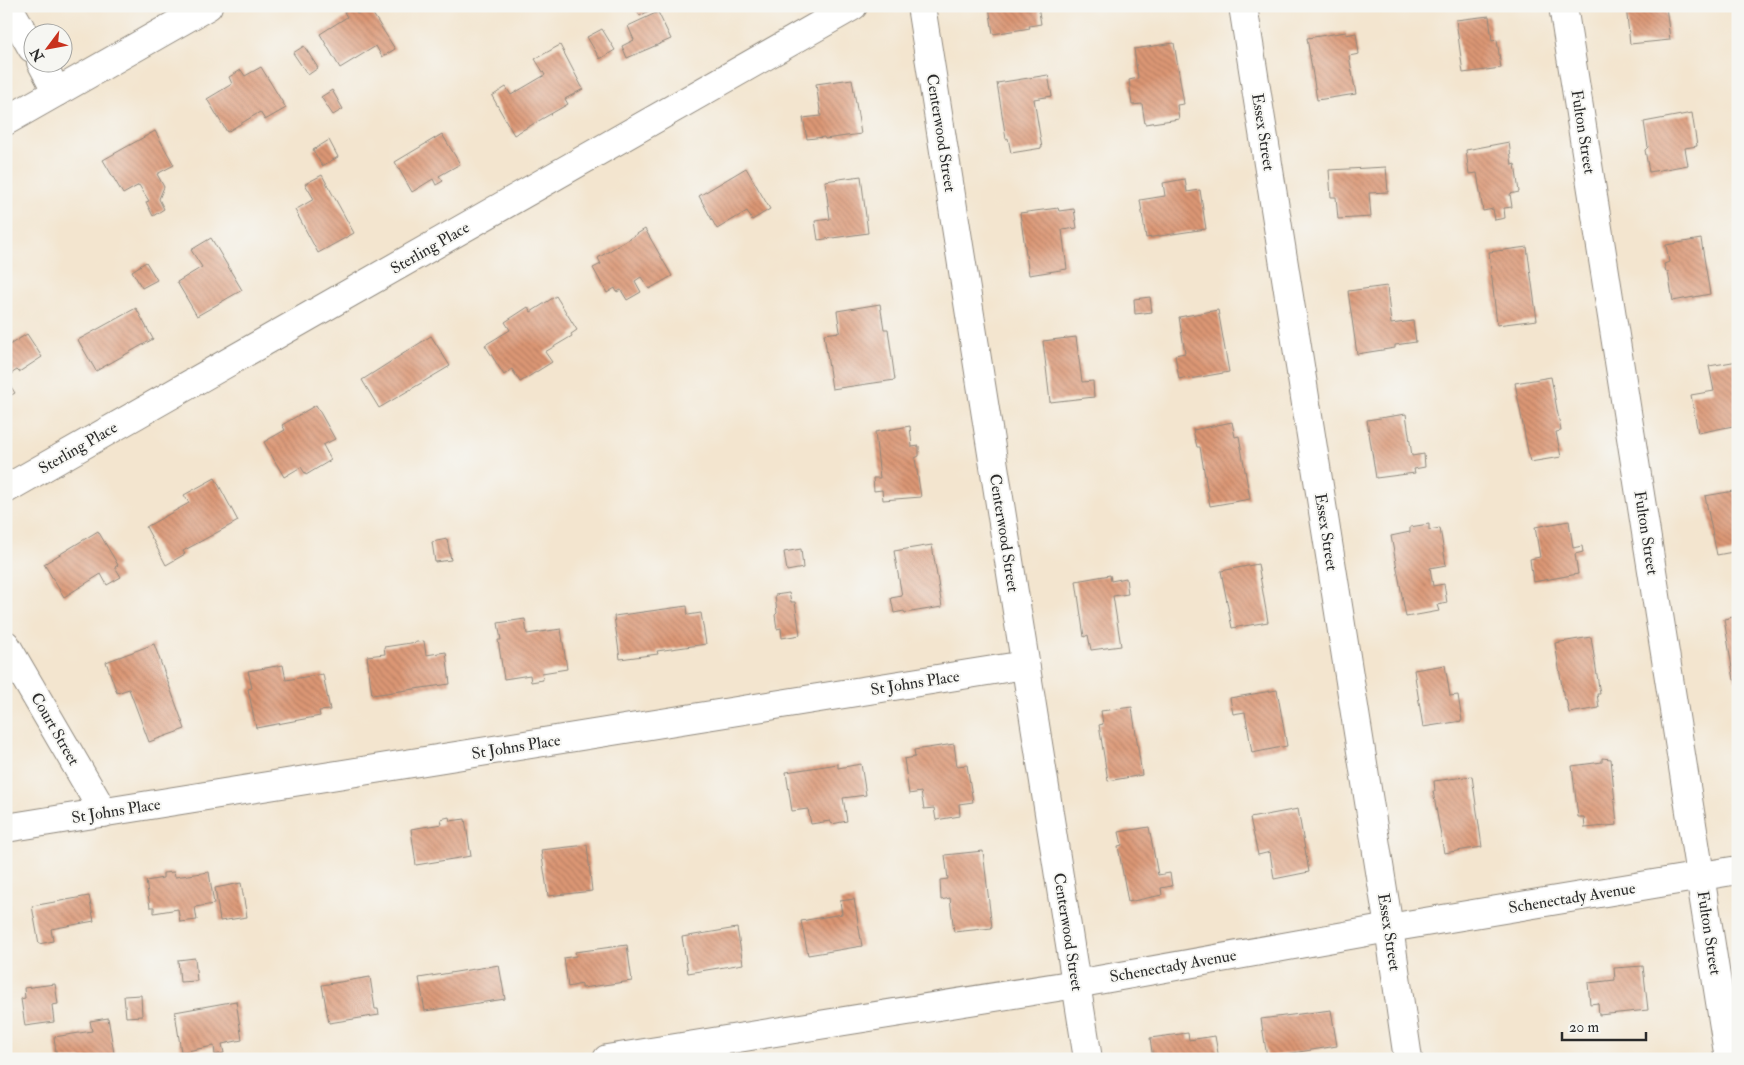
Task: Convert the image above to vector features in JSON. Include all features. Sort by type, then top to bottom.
[{"type":"street","points":[[8,6],[22,30]]},
{"type":"street","points":[[6,121],[208,6]]},
{"type":"street","name":"Sterling Place","points":[[6,489],[853,6]]},
{"type":"street","name":"Centerwood Street","points":[[921,6],[1088,1059]]},
{"type":"street","name":"Essex Street","points":[[1243,6],[1389,928],[1408,1059]]},
{"type":"street","name":"Fulton Street","points":[[1563,6],[1729,1059]]},
{"type":"street","points":[[47,72],[58,92]]},
{"type":"street","name":"Court Street","points":[[6,645],[104,813]]},
{"type":"street","name":"St Johns Place","points":[[6,828],[1025,665]]},
{"type":"street","name":"Schenectady Avenue","points":[[607,1059],[1076,984],[1389,928],[1738,870]]},
{"type":"building","points":[[368,6],[395,49],[382,57],[376,46],[340,68],[320,34],[347,17],[344,12],[352,7],[357,14]]},
{"type":"building","points":[[634,6],[657,6],[640,16]]},
{"type":"building","points":[[989,6],[1038,6],[1041,24],[1029,26],[1030,28],[993,34]]},
{"type":"building","points":[[1626,6],[1666,6],[1670,40],[1630,44]]},
{"type":"building","points":[[658,12],[671,39],[627,58],[622,46],[634,40],[628,26]]},
{"type":"building","points":[[1489,16],[1492,41],[1497,40],[1501,68],[1463,73],[1456,20]]},
{"type":"building","points":[[602,29],[615,50],[600,59],[587,37]]},
{"type":"building","points":[[1346,32],[1346,35],[1356,33],[1359,54],[1349,56],[1356,94],[1317,100],[1307,38]]},
{"type":"building","points":[[1174,43],[1184,104],[1177,105],[1179,119],[1145,124],[1142,104],[1132,105],[1129,80],[1138,78],[1134,49]]},
{"type":"building","points":[[560,45],[583,89],[565,99],[568,104],[514,135],[492,96],[506,87],[511,95],[545,75],[535,59]]},
{"type":"building","points":[[304,46],[318,68],[308,75],[293,53]]},
{"type":"building","points":[[261,67],[286,108],[265,120],[260,112],[227,132],[207,99],[232,84],[229,77],[241,70],[245,76]]},
{"type":"building","points":[[1048,75],[1052,96],[1034,99],[1042,148],[1011,153],[1008,138],[1006,139],[997,83]]},
{"type":"building","points":[[852,79],[861,134],[825,139],[824,137],[807,139],[803,118],[821,116],[816,84]]},
{"type":"building","points":[[332,90],[343,109],[333,115],[321,97]]},
{"type":"building","points":[[1692,113],[1697,146],[1685,148],[1688,165],[1649,172],[1645,150],[1648,147],[1644,122]]},
{"type":"building","points":[[155,131],[174,165],[157,174],[164,187],[159,199],[164,209],[153,216],[146,202],[149,201],[139,185],[123,194],[103,160]]},
{"type":"building","points":[[442,134],[460,164],[439,176],[443,181],[436,185],[433,179],[412,192],[395,162]]},
{"type":"building","points":[[329,140],[338,157],[322,166],[313,150]]},
{"type":"building","points":[[1509,142],[1512,165],[1515,164],[1519,192],[1510,194],[1512,207],[1504,208],[1505,218],[1495,220],[1493,209],[1483,211],[1477,173],[1469,174],[1466,150]]},
{"type":"building","points":[[1386,167],[1388,192],[1369,193],[1371,217],[1338,219],[1336,197],[1331,197],[1329,170]]},
{"type":"building","points":[[746,168],[770,209],[752,220],[747,211],[717,229],[699,196]]},
{"type":"building","points":[[322,175],[354,233],[318,253],[295,210],[314,199],[305,184]]},
{"type":"building","points":[[861,176],[868,233],[818,240],[815,221],[830,219],[825,181]]},
{"type":"building","points":[[1185,179],[1187,192],[1200,190],[1206,229],[1146,238],[1140,200],[1165,196],[1163,183]]},
{"type":"building","points":[[1058,208],[1059,211],[1074,209],[1077,228],[1062,230],[1067,269],[1029,275],[1020,213]]},
{"type":"building","points":[[645,229],[672,276],[649,289],[641,277],[635,281],[641,292],[627,300],[621,290],[617,292],[615,288],[607,293],[593,268],[601,264],[598,258]]},
{"type":"building","points":[[211,238],[242,290],[197,316],[177,282],[202,267],[191,250]]},
{"type":"building","points":[[1701,239],[1710,294],[1673,301],[1668,272],[1666,272],[1664,264],[1669,262],[1666,245]]},
{"type":"building","points":[[1527,247],[1537,320],[1497,325],[1489,252]]},
{"type":"building","points":[[146,262],[157,280],[142,288],[132,271]]},
{"type":"building","points":[[1387,286],[1391,324],[1413,321],[1416,342],[1395,345],[1395,348],[1357,354],[1348,291]]},
{"type":"building","points":[[556,296],[577,330],[571,334],[572,336],[545,352],[552,362],[520,382],[512,369],[504,375],[485,345],[510,330],[505,322],[528,307],[531,312]]},
{"type":"building","points":[[1150,297],[1152,312],[1135,314],[1134,299]]},
{"type":"building","points":[[880,304],[884,329],[888,329],[895,380],[832,389],[824,334],[840,332],[837,311]]},
{"type":"building","points":[[136,308],[153,339],[96,371],[78,340]]},
{"type":"building","points":[[1218,310],[1229,372],[1179,379],[1175,355],[1185,353],[1179,317]]},
{"type":"building","points":[[27,334],[42,357],[19,372],[17,370],[6,377],[6,359],[10,357],[6,347]]},
{"type":"building","points":[[431,336],[450,366],[379,408],[362,380]]},
{"type":"building","points":[[1076,337],[1082,382],[1093,381],[1094,397],[1050,402],[1043,341]]},
{"type":"building","points":[[1738,361],[1738,425],[1698,433],[1691,395],[1714,391],[1709,366]]},
{"type":"building","points":[[1551,377],[1561,431],[1556,432],[1561,457],[1530,462],[1515,383]]},
{"type":"building","points":[[6,379],[15,393],[6,398]]},
{"type":"building","points":[[316,405],[335,439],[323,445],[331,460],[306,475],[301,467],[284,477],[264,442],[285,430],[282,425]]},
{"type":"building","points":[[1406,414],[1412,456],[1424,454],[1425,467],[1414,469],[1415,473],[1376,478],[1367,420]]},
{"type":"building","points":[[1232,422],[1235,437],[1239,436],[1250,499],[1210,506],[1200,447],[1197,447],[1193,430]]},
{"type":"building","points":[[910,426],[912,447],[919,446],[919,456],[915,458],[921,497],[883,500],[882,490],[874,491],[873,478],[880,478],[875,432]]},
{"type":"building","points":[[215,478],[238,521],[183,551],[185,554],[166,565],[146,527],[189,503],[184,495]]},
{"type":"building","points":[[1734,491],[1736,500],[1738,500],[1738,551],[1717,555],[1705,496]]},
{"type":"building","points":[[1569,521],[1573,548],[1582,546],[1583,552],[1575,554],[1578,574],[1533,582],[1530,559],[1540,557],[1535,527]]},
{"type":"building","points":[[1429,524],[1429,530],[1440,528],[1446,565],[1430,568],[1433,586],[1444,584],[1447,603],[1437,605],[1439,611],[1406,617],[1391,536],[1410,532],[1410,527]]},
{"type":"building","points":[[98,531],[118,565],[115,567],[121,577],[107,585],[101,574],[64,597],[44,564]]},
{"type":"building","points":[[447,539],[451,560],[435,562],[432,542]]},
{"type":"building","points":[[932,545],[942,607],[894,613],[891,598],[902,596],[894,551]]},
{"type":"building","points":[[801,549],[803,568],[787,571],[784,552]]},
{"type":"building","points":[[1258,564],[1268,622],[1232,628],[1221,571]]},
{"type":"building","points":[[1110,575],[1111,581],[1126,578],[1128,594],[1113,596],[1121,646],[1091,650],[1088,635],[1084,637],[1076,581]]},
{"type":"building","points":[[789,593],[791,602],[795,602],[800,635],[782,638],[781,628],[777,629],[775,595]]},
{"type":"building","points":[[687,606],[688,615],[701,613],[706,644],[657,651],[658,654],[620,659],[614,616]]},
{"type":"building","points":[[1738,616],[1738,679],[1734,680],[1724,619]]},
{"type":"building","points":[[525,619],[527,634],[561,629],[567,669],[542,673],[543,680],[531,682],[530,675],[504,679],[498,640],[501,640],[498,623]]},
{"type":"building","points":[[1591,637],[1600,694],[1597,694],[1599,708],[1569,713],[1566,699],[1564,699],[1555,643]]},
{"type":"building","points":[[424,641],[426,655],[446,652],[450,684],[372,695],[367,656],[385,654],[384,647]]},
{"type":"building","points":[[154,644],[185,729],[149,742],[129,689],[117,693],[106,662]]},
{"type":"building","points":[[283,665],[286,680],[323,674],[330,710],[319,711],[320,716],[256,728],[248,689],[252,688],[248,671]]},
{"type":"building","points":[[1445,665],[1450,696],[1458,695],[1462,721],[1423,727],[1414,670]]},
{"type":"building","points":[[1277,690],[1287,746],[1252,753],[1245,712],[1233,714],[1230,698]]},
{"type":"building","points":[[1132,707],[1142,775],[1108,781],[1099,725],[1103,724],[1101,711]]},
{"type":"building","points":[[954,744],[957,766],[967,765],[973,802],[959,804],[960,816],[936,820],[934,808],[924,809],[921,792],[909,794],[904,759],[915,757],[914,750]]},
{"type":"building","points":[[1602,758],[1611,759],[1617,825],[1585,828],[1584,817],[1578,817],[1572,766],[1602,762]]},
{"type":"building","points":[[838,764],[838,768],[861,764],[866,795],[843,798],[847,821],[832,824],[830,821],[811,824],[808,809],[792,811],[786,772]]},
{"type":"building","points":[[1472,776],[1482,847],[1444,853],[1433,791],[1435,791],[1434,781]]},
{"type":"building","points":[[1298,809],[1309,872],[1274,879],[1270,852],[1258,855],[1250,818]]},
{"type":"building","points":[[449,817],[450,821],[465,819],[471,856],[416,865],[411,829],[442,824],[441,819]]},
{"type":"building","points":[[1149,827],[1158,875],[1170,873],[1172,886],[1161,888],[1162,895],[1128,902],[1118,846],[1122,845],[1119,832]]},
{"type":"building","points":[[587,845],[592,891],[548,896],[541,850]]},
{"type":"building","points":[[983,851],[992,928],[954,932],[950,898],[941,900],[940,880],[948,879],[945,855]]},
{"type":"building","points":[[174,872],[175,877],[209,872],[214,904],[195,907],[197,920],[180,922],[178,909],[154,913],[154,907],[150,907],[146,881],[163,878],[163,873]]},
{"type":"building","points":[[241,883],[247,917],[220,921],[215,888]]},
{"type":"building","points":[[89,896],[94,921],[51,929],[53,941],[39,944],[32,906]]},
{"type":"building","points":[[854,899],[862,946],[808,955],[801,921],[842,914],[840,901]]},
{"type":"building","points":[[737,928],[743,964],[688,973],[682,937]]},
{"type":"building","points":[[627,945],[632,981],[582,988],[582,984],[568,987],[564,958],[576,956],[575,952]]},
{"type":"building","points":[[195,958],[197,981],[180,982],[178,960]]},
{"type":"building","points":[[499,965],[505,999],[425,1011],[419,978]]},
{"type":"building","points":[[1643,966],[1648,1010],[1599,1015],[1598,1003],[1590,1004],[1588,983],[1615,980],[1614,968]]},
{"type":"building","points":[[370,977],[375,1009],[378,1009],[379,1015],[329,1023],[322,985]]},
{"type":"building","points":[[55,984],[58,1004],[52,1005],[54,1022],[25,1026],[21,999],[25,998],[24,988]]},
{"type":"building","points":[[141,995],[142,1016],[126,1017],[124,996]]},
{"type":"building","points":[[236,1001],[242,1040],[222,1044],[224,1053],[215,1055],[214,1046],[181,1052],[175,1012]]},
{"type":"building","points":[[1331,1010],[1337,1046],[1267,1057],[1261,1019]]},
{"type":"building","points":[[108,1018],[115,1059],[57,1059],[54,1037],[92,1031],[90,1021]]},
{"type":"building","points":[[1188,1033],[1189,1040],[1215,1036],[1219,1059],[1153,1059],[1150,1038]]},
{"type":"building","points":[[998,1053],[999,1059],[974,1059],[974,1057]]}]
